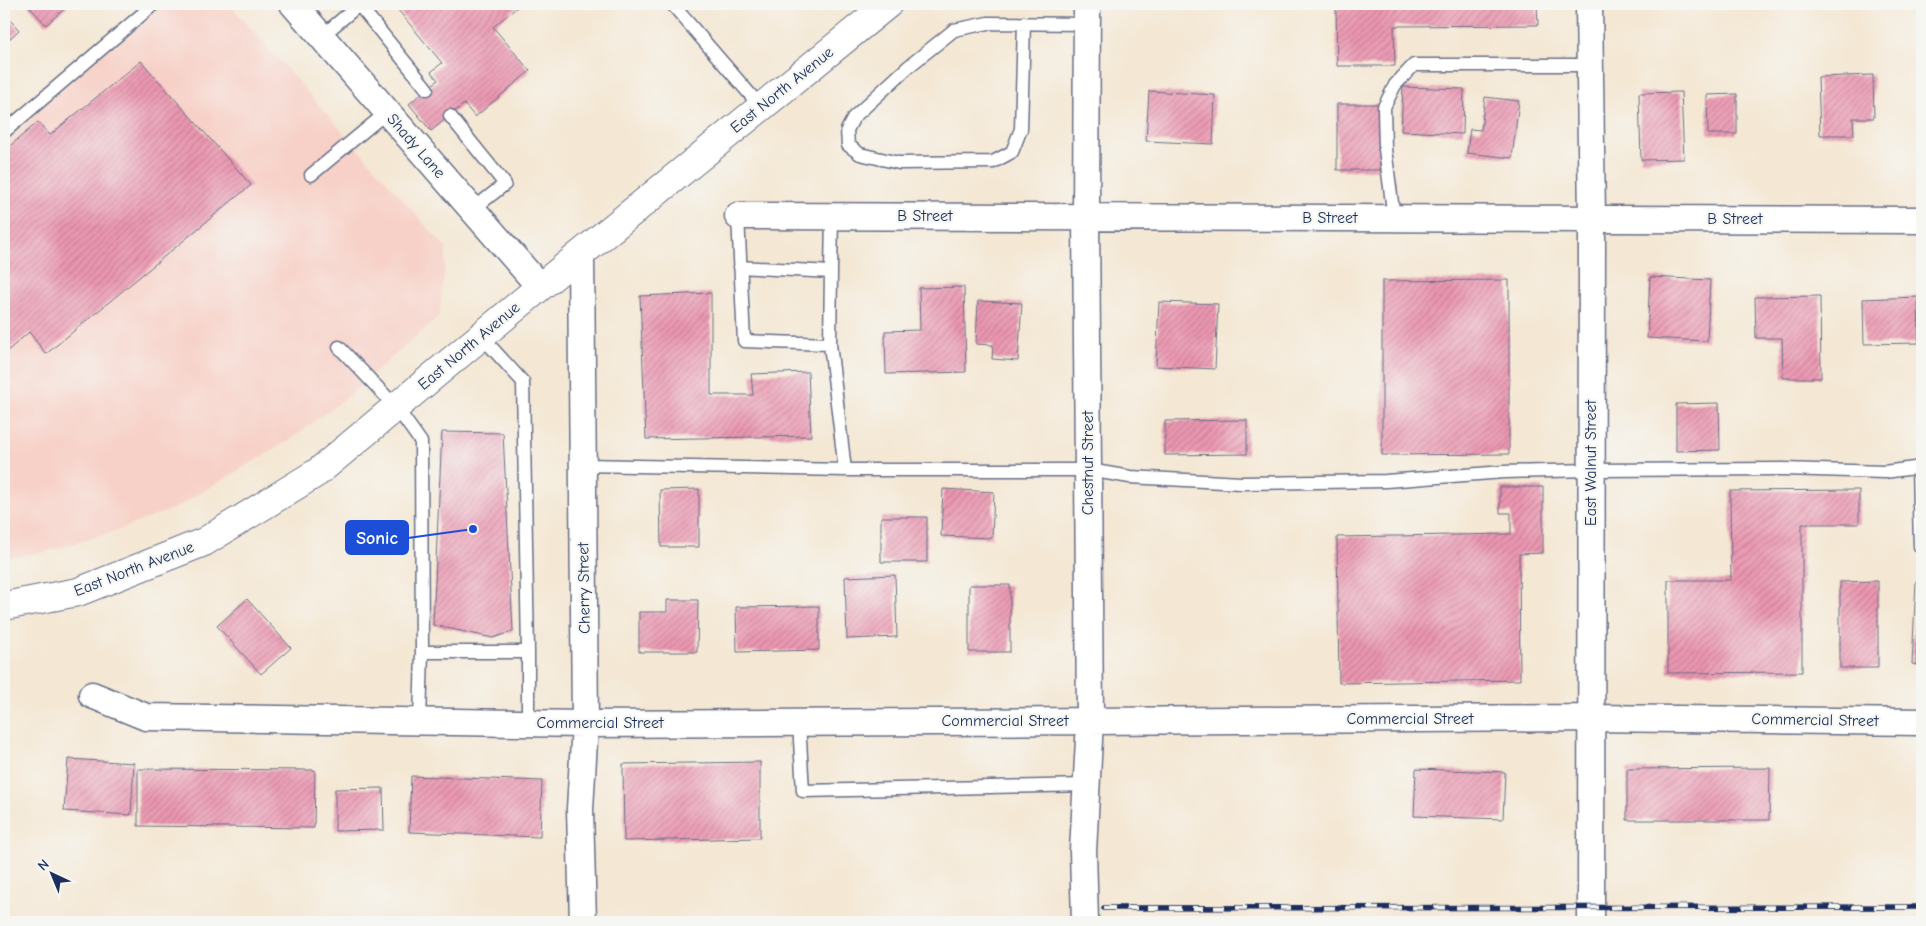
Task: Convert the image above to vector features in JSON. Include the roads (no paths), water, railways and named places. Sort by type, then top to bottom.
[{"type":"main road","name":"East North Avenue","points":[[4,606],[78,592],[204,542],[318,472],[540,287],[888,4]]},
{"type":"street","name":"Shady Lane","points":[[293,4],[540,287]]},
{"type":"street","name":"East Walnut Street","points":[[1589,4],[1592,219],[1591,922]]},
{"type":"street","name":"Chestnut Street","points":[[1085,922],[1082,851],[1090,721],[1086,217],[1087,14]]},
{"type":"street","name":"B Street","points":[[738,216],[1922,220]]},
{"type":"street","name":"Cherry Street","points":[[581,254],[585,724],[580,809],[583,922]]},
{"type":"street","name":"Commercial Street","points":[[92,695],[146,717],[585,724],[1591,718],[1922,722]]},
{"type":"lane","points":[[4,132],[154,4]]},
{"type":"lane","points":[[322,36],[360,4],[427,89]]},
{"type":"lane","points":[[672,4],[761,107]]},
{"type":"lane","points":[[1024,23],[1022,129],[1012,152],[993,162],[899,163],[860,154],[848,145],[847,130],[854,117],[908,67],[954,30],[988,23],[1024,23],[1087,14]]},
{"type":"lane","points":[[1394,218],[1385,149],[1384,107],[1395,85],[1414,65],[1590,66]]},
{"type":"lane","points":[[311,175],[387,112]]},
{"type":"lane","points":[[450,116],[505,184],[472,210]]},
{"type":"lane","points":[[738,216],[744,341],[830,344]]},
{"type":"lane","points":[[832,216],[830,344],[845,470]]},
{"type":"lane","points":[[740,268],[832,272]]},
{"type":"lane","points":[[481,336],[523,382],[528,723]]},
{"type":"lane","points":[[339,347],[396,407],[421,442],[422,652],[420,721]]},
{"type":"lane","points":[[582,465],[845,470],[1088,470],[1130,477],[1241,483],[1386,481],[1504,472],[1783,469],[1884,472],[1920,467],[1920,546],[1922,547]]},
{"type":"lane","points":[[422,652],[528,652]]},
{"type":"lane","points":[[799,723],[803,791],[1087,785]]},
{"type":"railway","points":[[1104,908],[1922,907]]},
{"type":"place","name":"Sonic","points":[[473,529]]}]
